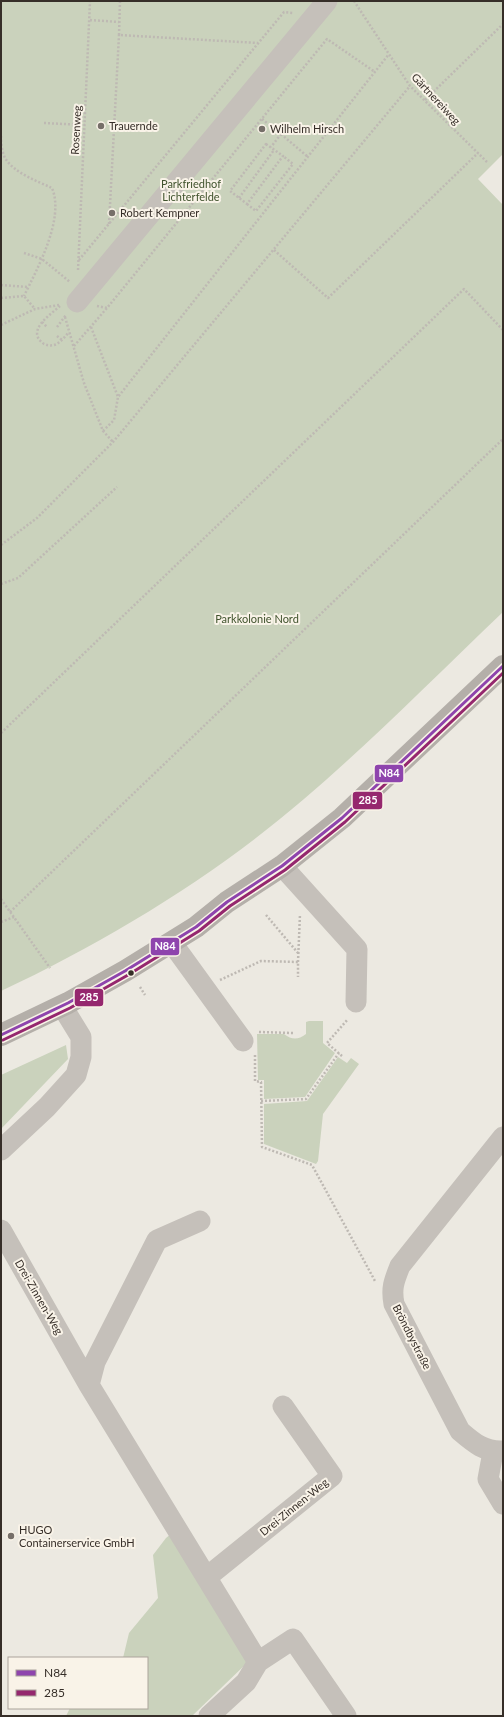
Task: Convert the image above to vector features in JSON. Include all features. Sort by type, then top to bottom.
[{"type":"main road","points":[[1,1035],[62,1006],[172,943],[196,927],[227,902],[282,866],[342,818],[503,666]]},
{"type":"street","points":[[69,303],[321,9]]},
{"type":"street","points":[[282,866],[301,889],[357,949],[356,1002]]},
{"type":"street","points":[[172,943],[216,983],[250,1042]]},
{"type":"street","points":[[1,1150],[47,1107],[76,1075],[81,1057],[81,1037],[62,1006]]},
{"type":"street","name":"Bröndbystraße","points":[[503,1137],[400,1266],[392,1285],[394,1304],[460,1431],[475,1444],[498,1452],[488,1479],[503,1504]]},
{"type":"street","points":[[89,1385],[95,1362],[157,1240],[200,1222]]},
{"type":"street","name":"Drei-Zinnen-Weg","points":[[1,1230],[89,1385],[258,1662]]},
{"type":"street","name":"Drei-Zinnen-Weg","points":[[207,1577],[332,1476],[283,1406]]},
{"type":"street","points":[[209,1716],[246,1682],[258,1662],[293,1639],[346,1716]]},
{"type":"path","name":"Rosenweg","points":[[90,1],[78,260],[109,225]]},
{"type":"path","points":[[109,225],[120,1]]},
{"type":"path","name":"Gärtnereiweg","points":[[354,1],[410,86],[487,162]]},
{"type":"path","points":[[109,225],[284,12],[321,9]]},
{"type":"path","points":[[90,20],[119,22]]},
{"type":"path","points":[[425,100],[503,24]]},
{"type":"path","points":[[119,35],[259,43]]},
{"type":"path","points":[[74,346],[262,120],[327,39],[375,72]]},
{"type":"path","points":[[103,431],[114,420],[118,398],[389,54]]},
{"type":"path","points":[[1,545],[37,518],[114,442],[410,86]]},
{"type":"path","points":[[262,120],[308,157]]},
{"type":"path","points":[[44,123],[85,125]]},
{"type":"path","points":[[271,147],[280,134]]},
{"type":"path","points":[[1,136],[5,158],[22,173],[52,188],[54,192],[54,214],[50,234],[42,259],[24,296]]},
{"type":"path","points":[[266,144],[271,147],[293,164],[256,211],[230,191],[266,144]]},
{"type":"path","points":[[239,198],[274,150]]},
{"type":"path","points":[[274,250],[328,298],[478,153]]},
{"type":"path","points":[[247,204],[283,156]]},
{"type":"path","points":[[24,253],[42,259],[66,279]]},
{"type":"path","points":[[1,285],[28,287]]},
{"type":"path","points":[[1,733],[464,289],[503,330]]},
{"type":"path","points":[[24,296],[35,309]]},
{"type":"path","points":[[1,298],[24,296]]},
{"type":"path","points":[[69,303],[42,322],[37,333],[41,342],[47,346],[54,346],[69,332]]},
{"type":"path","points":[[69,303],[69,332],[84,383],[103,431],[114,442]]},
{"type":"path","points":[[1,325],[35,309],[69,303],[107,308]]},
{"type":"path","points":[[42,322],[46,327]]},
{"type":"path","points":[[57,327],[60,323]]},
{"type":"path","points":[[91,327],[118,398]]},
{"type":"path","points":[[57,336],[62,340]]},
{"type":"path","points":[[10,912],[503,439]]},
{"type":"path","points":[[1,584],[18,578],[117,488]]},
{"type":"path","points":[[298,977],[301,889]]},
{"type":"path","points":[[1,899],[50,968]]},
{"type":"path","points":[[266,915],[298,953]]},
{"type":"path","points":[[1,922],[14,917]]},
{"type":"path","points":[[216,983],[261,961],[298,962]]},
{"type":"path","points":[[140,987],[145,995]]},
{"type":"path","points":[[342,1056],[327,1043],[352,1013],[356,1002]]},
{"type":"path","points":[[293,1033],[250,1042],[255,1081],[261,1082],[262,1147],[312,1165],[374,1280],[394,1304]]},
{"type":"path","points":[[262,1101],[306,1099],[339,1053]]},
{"type":"green space","points":[[1,1],[503,1],[503,154],[478,179],[503,205],[503,612],[380,731],[330,777],[269,828],[197,881],[159,905],[81,950],[1,991]]},
{"type":"green space","points":[[323,1021],[323,1043],[335,1053],[305,1097],[264,1099],[264,1080],[258,1080],[257,1034],[284,1034],[292,1038],[298,1038],[306,1034],[306,1022]]},
{"type":"green space","points":[[66,1045],[68,1059],[1,1129],[1,1075]]},
{"type":"green space","points":[[338,1057],[347,1063],[351,1058],[359,1064],[323,1114],[318,1161],[316,1164],[264,1144],[264,1104],[307,1101]]},
{"type":"green space","points":[[172,1533],[248,1662],[192,1716],[66,1716],[70,1709],[148,1709],[148,1657],[123,1657],[129,1633],[158,1598],[153,1555],[166,1538]]},
{"type":"transit line","name":"N84","points":[[1,1035],[68,1003],[125,971],[196,927],[227,902],[282,866],[342,818],[503,666]]},
{"type":"transit line","name":"285","points":[[3,1040],[70,1008],[128,975],[199,931],[230,906],[285,870],[345,822],[503,673]]},
{"type":"place","name":"Trauernde","points":[[101,126]]},
{"type":"place","name":"Wilhelm Hirsch","points":[[262,129]]},
{"type":"place","name":"Robert Kempner","points":[[112,213]]},
{"type":"place","name":"HUGO Containerservice GmbH","points":[[11,1536]]},
{"type":"park label","name":"Parkfriedhof Lichterfelde","points":[[191,190]]},
{"type":"park label","name":"Parkkolonie Nord","points":[[257,619]]}]
